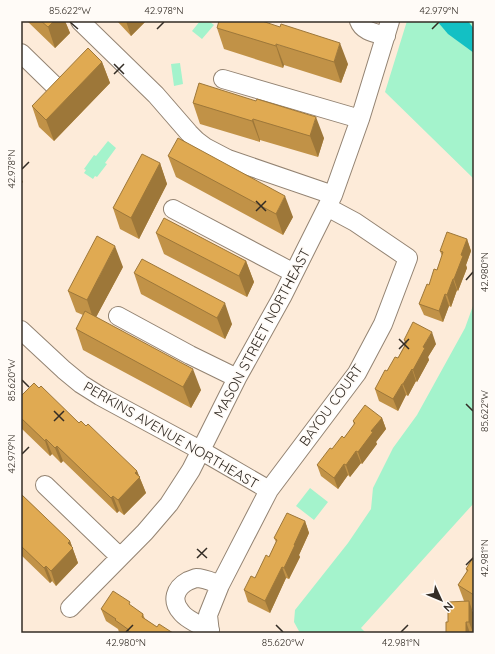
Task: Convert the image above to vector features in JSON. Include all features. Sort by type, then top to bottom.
[{"type":"street","points":[[80,21],[156,95],[189,133],[205,147],[228,159],[330,201]]},
{"type":"street","points":[[359,21],[365,30],[388,29]]},
{"type":"street","name":"MASON STREET NORTHEAST","points":[[70,608],[145,532],[170,504],[190,470],[237,378],[294,273],[330,201],[360,119],[388,29]]},
{"type":"street","points":[[21,53],[59,90]]},
{"type":"street","points":[[223,79],[360,119]]},
{"type":"street","name":"BAYOU COURT","points":[[210,631],[208,615],[220,585],[269,490],[357,373],[383,324],[408,258],[355,222],[330,201]]},
{"type":"street","points":[[172,209],[294,273]]},
{"type":"street","points":[[118,316],[190,355],[237,378]]},
{"type":"street","name":"PERKINS AVENUE NORTHEAST","points":[[21,330],[81,384],[269,490]]},
{"type":"street","points":[[44,485],[120,557]]},
{"type":"street","points":[[210,631],[197,624],[181,612],[175,603],[176,592],[182,584],[194,578],[204,578],[220,585]]},
{"type":"green space","points":[[200,21],[209,21],[214,25],[202,39],[192,31]]},
{"type":"green space","points":[[407,21],[474,21],[474,179],[385,92]]},
{"type":"green space","points":[[180,63],[183,84],[174,86],[171,64]]},
{"type":"green space","points":[[108,141],[116,148],[105,163],[107,164],[97,177],[95,176],[93,179],[84,173],[86,170],[84,169],[94,155],[96,156]]},
{"type":"green space","points":[[474,303],[474,503],[361,628],[366,633],[300,633],[294,622],[295,610],[348,543],[371,509],[373,488],[393,448],[417,415],[465,328]]},
{"type":"green space","points":[[310,488],[328,502],[314,520],[296,506]]},
{"type":"water","points":[[437,21],[468,21],[474,29],[474,53],[448,34]]},
{"type":"building","points":[[41,21],[54,21],[48,27]]},
{"type":"building","points":[[219,21],[262,21],[280,27],[281,24],[340,43],[334,62],[217,28]]},
{"type":"building","points":[[88,48],[102,62],[46,120],[32,106]]},
{"type":"building","points":[[199,83],[256,101],[257,99],[316,117],[310,136],[253,119],[252,121],[193,103]]},
{"type":"building","points":[[178,138],[285,196],[276,214],[168,156]]},
{"type":"building","points":[[142,154],[160,163],[131,218],[113,208]]},
{"type":"building","points":[[164,218],[246,261],[239,276],[156,233]]},
{"type":"building","points":[[447,232],[467,239],[461,255],[463,256],[447,295],[445,294],[439,311],[419,304],[427,284],[429,285],[434,269],[437,270],[443,252],[440,251]]},
{"type":"building","points":[[97,236],[115,246],[87,300],[68,291]]},
{"type":"building","points":[[142,259],[225,303],[217,318],[134,273]]},
{"type":"building","points":[[85,311],[193,369],[183,387],[76,329]]},
{"type":"building","points":[[413,322],[432,332],[423,347],[425,348],[413,370],[412,369],[393,399],[375,389],[385,370],[387,371],[395,357],[398,358],[407,342],[404,340]]},
{"type":"building","points":[[34,383],[39,388],[41,386],[79,423],[81,421],[86,426],[88,424],[137,471],[135,473],[140,477],[118,500],[113,496],[111,498],[57,446],[55,448],[46,439],[45,441],[21,418],[21,396]]},
{"type":"building","points":[[365,405],[382,418],[371,431],[373,432],[358,452],[356,451],[346,465],[344,464],[334,478],[317,465],[330,448],[332,449],[342,436],[344,438],[355,423],[353,421]]},
{"type":"building","points":[[21,494],[70,541],[68,543],[73,548],[51,571],[46,566],[44,568],[21,546]]},
{"type":"building","points":[[287,513],[305,521],[284,568],[282,567],[265,601],[244,590],[251,576],[255,578],[266,555],[269,557],[277,540],[274,538]]},
{"type":"building","points":[[474,556],[474,595],[458,585],[468,570],[466,569]]},
{"type":"building","points":[[113,591],[130,602],[129,604],[143,614],[142,617],[157,627],[159,624],[173,633],[132,633],[128,631],[129,630],[115,620],[116,619],[101,609]]},
{"type":"building","points":[[469,601],[469,622],[466,622],[466,633],[446,633],[446,622],[448,622],[448,602]]}]
